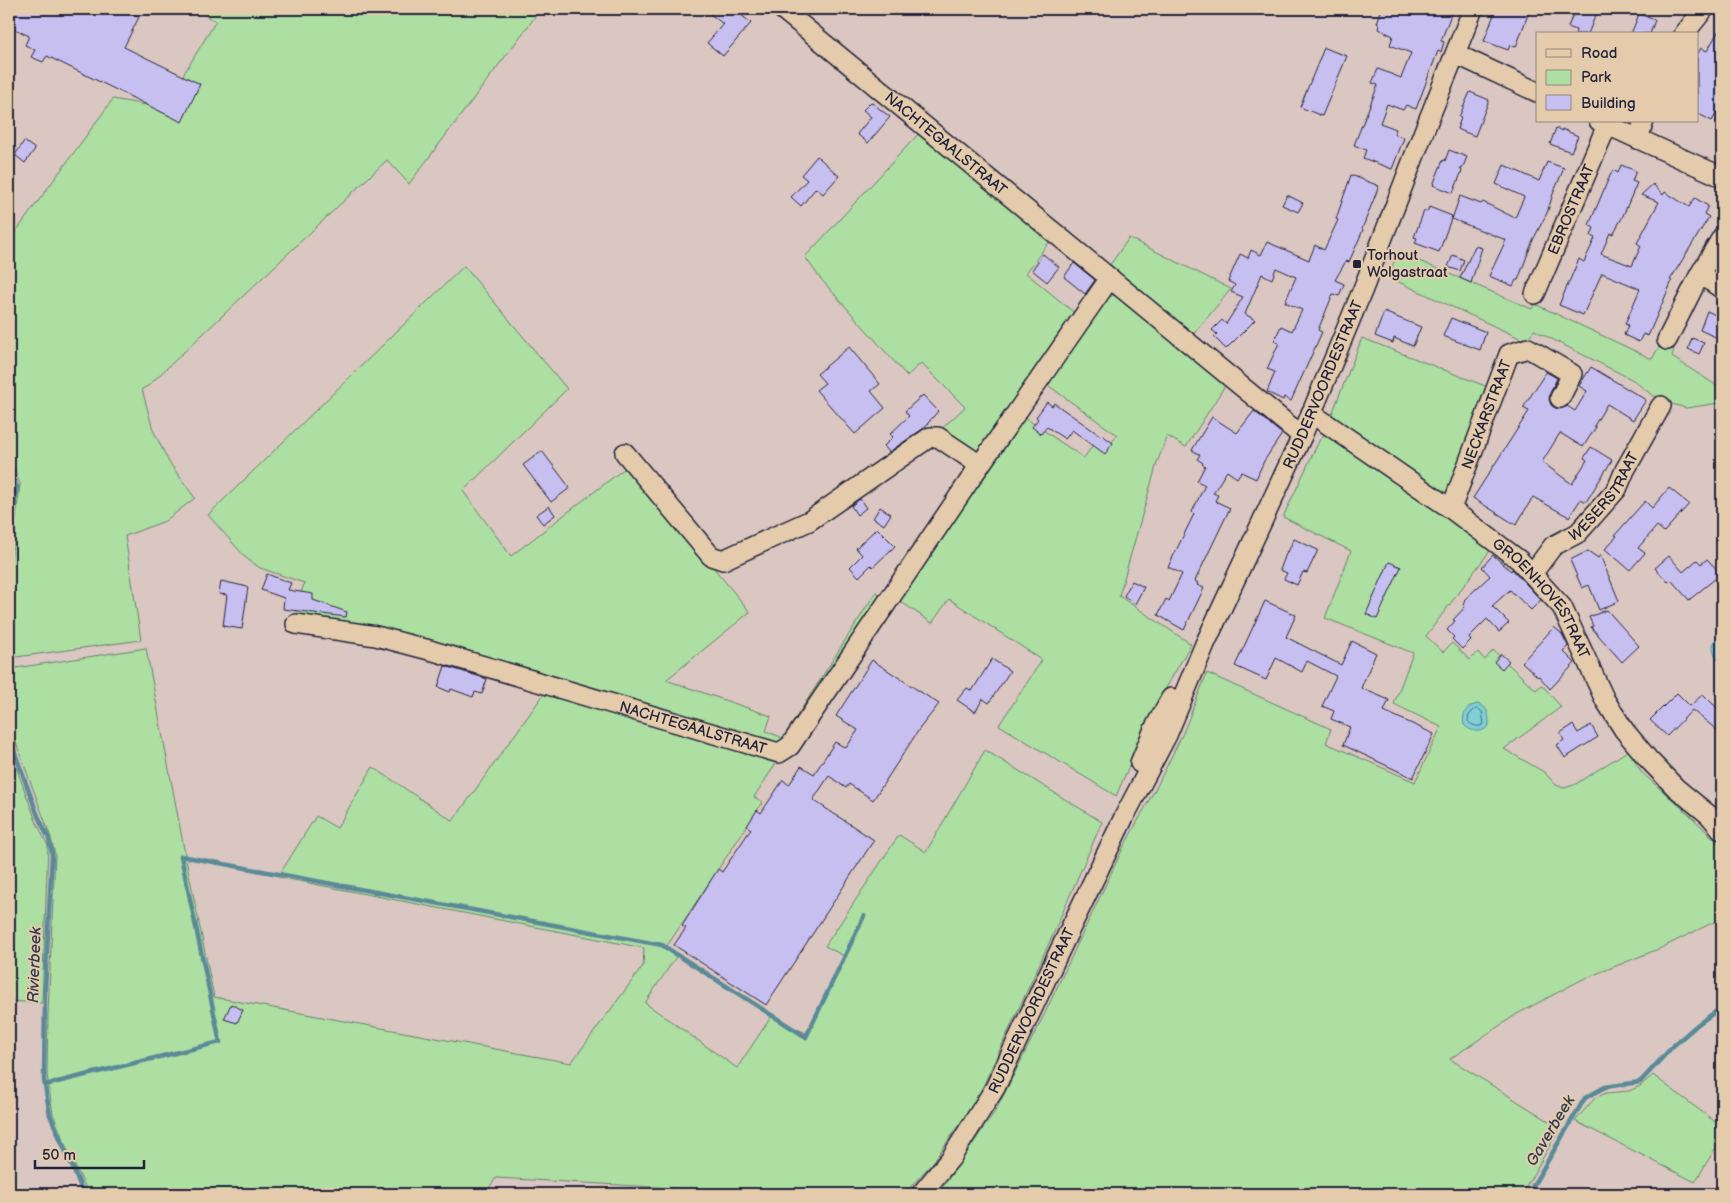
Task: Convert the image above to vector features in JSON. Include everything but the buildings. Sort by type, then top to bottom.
[{"type":"street","name":"NACHTEGAALSTRAAT","points":[[782,9],[1302,436]]},
{"type":"street","name":"RUDDERVOORDESTRAAT","points":[[921,1194],[951,1158],[995,1088],[1124,818],[1139,765],[1154,729],[1205,644],[1302,436],[1363,289],[1473,9]]},
{"type":"street","points":[[1686,32],[1704,9]]},
{"type":"street","points":[[1456,54],[1536,92]]},
{"type":"street","points":[[1638,139],[1644,122]]},
{"type":"street","points":[[1603,123],[1722,177]]},
{"type":"street","name":"EBROSTRAAT","points":[[1535,294],[1603,123]]},
{"type":"street","points":[[1667,340],[1700,274],[1722,237]]},
{"type":"street","points":[[1700,274],[1722,289]]},
{"type":"street","name":"NACHTEGAALSTRAAT","points":[[296,624],[376,636],[424,648],[779,753],[790,746],[980,465],[1110,278]]},
{"type":"street","name":"NECKARSTRAAT","points":[[1451,508],[1509,354],[1528,348],[1572,374],[1560,398]]},
{"type":"street","name":"WESERSTRAAT","points":[[1532,574],[1553,546],[1578,533],[1617,489],[1625,470],[1661,406]]},
{"type":"street","name":"GROENHOVESTRAAT","points":[[1311,413],[1451,508],[1519,560],[1562,607],[1605,700],[1624,730],[1676,788],[1709,815],[1722,830]]},
{"type":"street","points":[[625,453],[711,556],[723,560],[809,521],[930,436],[938,437],[980,465]]},
{"type":"green space","points":[[209,9],[541,9],[409,184],[387,160],[148,386],[142,389],[153,430],[169,462],[195,498],[165,521],[125,536],[141,640],[9,658],[9,577],[20,484],[9,457],[9,235],[12,237],[113,99],[163,108],[216,21],[206,16]]},
{"type":"green space","points":[[921,131],[1052,238],[1026,273],[1076,314],[978,455],[938,432],[965,407],[921,363],[907,376],[820,278],[805,257]]},
{"type":"green space","points":[[1129,238],[1231,289],[1191,337],[1107,269]]},
{"type":"green space","points":[[1398,252],[1532,309],[1535,304],[1652,359],[1661,343],[1674,348],[1672,357],[1722,389],[1722,400],[1720,403],[1686,408],[1658,400],[1633,380],[1534,330],[1526,341],[1388,277]]},
{"type":"green space","points":[[464,266],[567,389],[463,491],[511,556],[629,465],[750,612],[666,680],[771,716],[766,731],[783,738],[876,592],[888,599],[787,750],[294,618],[304,583],[260,568],[246,558],[208,515]]},
{"type":"green space","points":[[1117,293],[1226,384],[1186,447],[1167,436],[1157,463],[1119,596],[1191,644],[1154,709],[1116,796],[999,725],[1042,660],[949,599],[932,623],[897,599],[1021,415],[1084,458],[1097,439],[1108,448],[1117,435],[1042,381],[1104,300]]},
{"type":"green space","points":[[1362,338],[1488,387],[1450,497],[1333,420],[1332,414]]},
{"type":"green space","points":[[1325,434],[1336,439],[1492,548],[1426,636],[1443,652],[1452,643],[1470,660],[1478,652],[1485,660],[1493,650],[1536,690],[1542,685],[1561,707],[1504,749],[1544,772],[1556,785],[1564,788],[1574,785],[1629,750],[1641,772],[1691,816],[1722,847],[1722,918],[1661,948],[1581,980],[1517,1014],[1450,1059],[1560,1128],[1522,1194],[938,1194],[996,1110],[1044,1015],[1123,848],[1183,733],[1207,673],[1331,729],[1326,743],[1415,782],[1441,727],[1394,704],[1413,653],[1325,618],[1351,551],[1283,517],[1320,439]]},
{"type":"green space","points":[[146,648],[214,997],[571,1063],[643,966],[644,948],[278,877],[316,816],[337,828],[373,767],[453,821],[546,691],[777,762],[754,797],[763,802],[665,949],[676,957],[645,1003],[737,1068],[771,1017],[806,1033],[844,956],[825,946],[899,835],[926,852],[985,750],[1102,822],[1051,939],[978,1097],[934,1161],[904,1194],[777,1194],[496,1178],[485,1194],[89,1194],[69,1154],[53,1114],[47,1075],[55,854],[50,835],[9,724],[9,669]]},
{"type":"green space","points":[[9,748],[36,821],[48,846],[42,1003],[9,1001]]},
{"type":"green space","points":[[1653,1075],[1722,1127],[1722,1137],[1695,1182],[1575,1121],[1595,1098],[1606,1093],[1629,1091],[1640,1086]]},
{"type":"water","points":[[1722,634],[1722,663],[1717,659],[1713,645]]},
{"type":"water","points":[[1482,705],[1486,710],[1489,726],[1476,731],[1464,725],[1464,717],[1470,706]]},
{"type":"waterway","name":"Rivierbeek","points":[[9,468],[17,487],[9,541]]},
{"type":"waterway","name":"Rivierbeek","points":[[9,737],[38,816],[49,839],[52,854],[45,990],[44,1080],[50,1115],[84,1194]]},
{"type":"waterway","points":[[45,1085],[220,1042],[181,856],[662,945],[806,1037],[864,916]]},
{"type":"waterway","name":"Gaverbeek","points":[[1528,1194],[1585,1098],[1605,1087],[1640,1082],[1673,1046],[1722,1007]]},
{"type":"place","name":"Torhout Wolgastraat","points":[[1357,264]]}]
